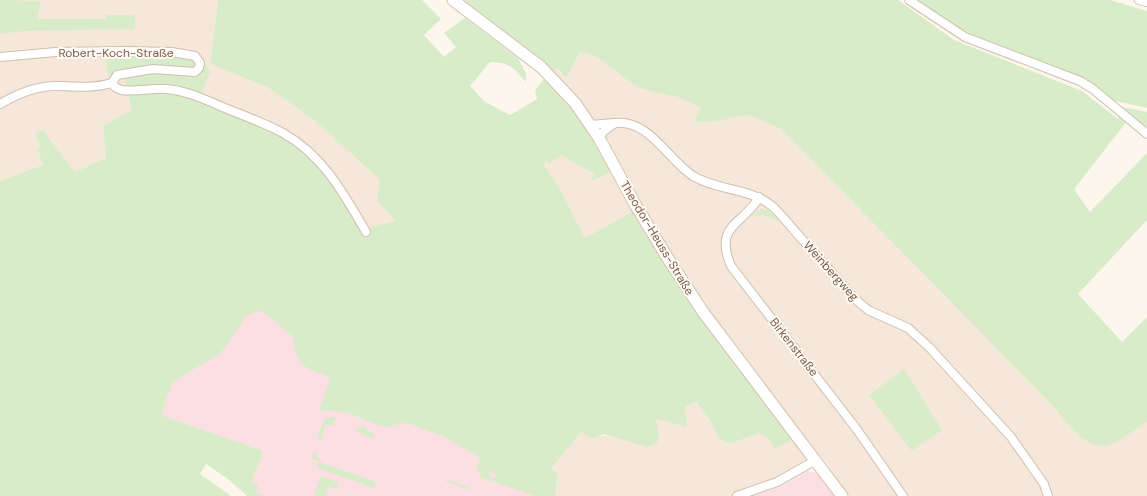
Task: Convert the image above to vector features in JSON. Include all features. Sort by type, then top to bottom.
[{"type":"street","name":"Theodor-Heuss-Straße","points":[[453,0],[494,33],[541,67],[568,93],[599,138],[643,218],[695,300],[727,345],[842,496]]},
{"type":"street","points":[[909,0],[939,22],[965,38],[1080,81],[1093,89],[1147,134]]},
{"type":"street","points":[[1139,0],[1147,2]]},
{"type":"street","name":"Robert-Koch-Straße","points":[[0,57],[87,51],[172,52],[195,56],[200,63],[199,68],[195,72],[159,69],[135,72],[117,75],[113,78],[112,83]]},
{"type":"street","points":[[0,104],[23,92],[45,87],[88,87],[112,83],[115,87],[121,90],[165,89],[182,92],[223,107],[283,133],[298,142],[324,166],[335,180],[366,232]]},
{"type":"street","name":"Weinbergweg","points":[[591,125],[615,123],[633,126],[642,130],[684,170],[703,181],[760,197],[777,211],[861,305],[876,314],[908,328],[930,347],[1011,437],[1044,484],[1048,496]]},
{"type":"street","points":[[599,138],[604,131],[615,123]]},
{"type":"street","name":"Birkenstraße","points":[[760,197],[751,209],[735,222],[728,235],[726,250],[731,266],[858,431],[903,496]]},
{"type":"street","points":[[737,496],[782,480],[816,460]]},
{"type":"shaded area","points":[[0,0],[218,0],[210,64],[267,87],[314,120],[380,180],[397,221],[360,229],[243,119],[105,55],[108,77],[112,73],[122,71],[132,111],[103,126],[106,158],[75,172],[43,130],[35,132],[40,146],[37,148],[43,165],[0,181]]},
{"type":"shaded area","points":[[580,52],[595,56],[638,88],[681,98],[701,108],[694,122],[712,122],[748,115],[781,129],[1052,405],[1074,431],[1108,446],[1147,422],[1147,496],[848,496],[831,469],[802,433],[793,439],[699,315],[632,212],[585,238],[558,186],[543,163],[547,161],[550,164],[561,154],[596,176],[592,181],[619,167],[588,111],[571,90],[553,72],[556,68],[566,78]]},
{"type":"shaded area","points":[[257,296],[285,317],[307,368],[323,373],[330,378],[320,411],[348,413],[380,426],[387,427],[406,423],[443,436],[480,458],[560,496],[263,496],[255,493],[252,482],[263,451],[161,415],[172,383],[221,353]]},
{"type":"shaded area","points":[[696,401],[711,422],[718,438],[730,444],[759,433],[769,440],[793,439],[815,466],[792,481],[756,496],[560,496],[556,494],[558,475],[550,468],[581,432],[619,438],[659,435],[656,419],[687,426],[685,407]]},
{"type":"shaded area","points":[[808,471],[822,474],[837,496],[756,496],[792,481]]},
{"type":"green space","points":[[0,0],[41,1],[37,19],[106,19],[106,15],[135,15],[135,29],[24,31],[0,34]]},
{"type":"green space","points":[[218,0],[422,0],[441,19],[424,35],[444,57],[456,47],[444,33],[465,18],[518,58],[526,74],[526,82],[508,65],[490,62],[470,86],[485,102],[510,115],[537,99],[535,90],[544,79],[581,120],[611,172],[592,181],[591,178],[595,175],[561,155],[549,164],[547,161],[543,163],[558,186],[585,238],[632,212],[699,315],[793,439],[775,449],[769,440],[759,433],[730,444],[718,438],[711,422],[696,401],[685,407],[687,427],[656,419],[659,435],[657,443],[647,447],[603,434],[592,439],[581,432],[551,468],[558,475],[555,496],[535,496],[492,481],[493,478],[496,478],[497,474],[489,472],[488,476],[492,477],[490,481],[480,477],[481,473],[476,471],[480,458],[443,436],[406,423],[387,427],[380,426],[348,413],[319,411],[330,378],[303,365],[296,354],[293,337],[263,311],[255,312],[246,316],[221,353],[172,383],[161,415],[263,451],[252,482],[258,484],[256,493],[263,496],[247,496],[228,479],[206,464],[200,474],[231,496],[0,496],[0,181],[43,165],[37,148],[40,146],[35,132],[43,130],[75,172],[106,158],[103,126],[132,110],[122,71],[113,73],[108,77],[105,55],[178,56],[205,64],[210,72],[199,100],[253,122],[287,140],[303,151],[330,179],[346,203],[360,229],[396,221],[377,200],[380,180],[314,120],[267,87],[210,64]]},
{"type":"green space","points":[[464,0],[898,0],[954,40],[1082,91],[1118,119],[1121,115],[1127,121],[1074,189],[1090,212],[1147,153],[1147,220],[1078,294],[1122,342],[1147,317],[1147,422],[1121,439],[1107,446],[1090,443],[1083,438],[1069,426],[1052,405],[781,129],[748,115],[712,122],[694,122],[701,108],[681,98],[638,88],[595,56],[580,52],[566,78],[557,68],[553,72]]},
{"type":"green space","points":[[916,0],[1110,0],[1147,11],[1147,108],[1111,100],[1082,79],[962,30]]},
{"type":"green space","points":[[1117,106],[1147,112],[1147,127]]},
{"type":"green space","points":[[761,209],[768,210],[779,221],[762,215],[751,216]]},
{"type":"green space","points":[[904,369],[942,430],[912,451],[869,395]]},
{"type":"green space","points":[[336,417],[333,426],[326,424],[321,440],[317,438],[324,419]]},
{"type":"green space","points":[[362,425],[374,435],[373,439],[356,431],[357,428],[360,429]]},
{"type":"green space","points":[[314,452],[317,453],[316,457],[321,459],[320,462],[376,482],[374,488],[318,468],[318,461],[311,459]]},
{"type":"green space","points":[[321,476],[339,483],[337,489],[328,487],[325,496],[314,496]]},
{"type":"green space","points":[[445,479],[470,488],[469,490],[445,481]]}]
